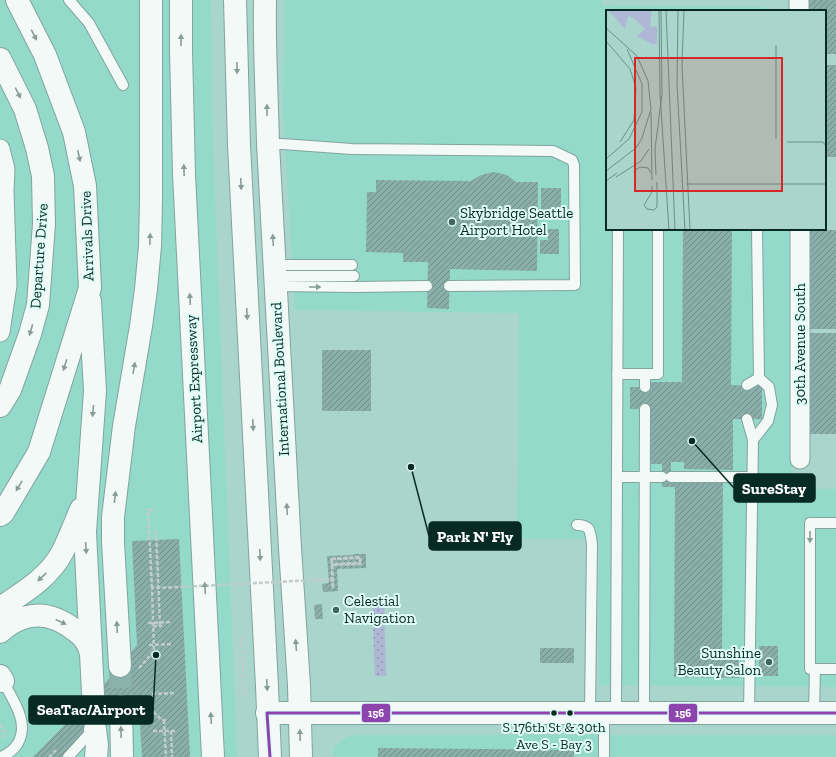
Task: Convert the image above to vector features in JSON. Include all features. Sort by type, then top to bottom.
[{"type":"main road","name":"Arrivals Drive","points":[[0,515],[3,513],[39,452],[90,288],[85,186],[74,132],[45,55],[16,0]]},
{"type":"main road","points":[[129,667],[113,542],[113,517],[124,426],[141,326],[150,246],[150,0]]},
{"type":"main road","name":"Airport Expressway","points":[[181,0],[184,174],[213,757]]},
{"type":"main road","name":"International Boulevard","points":[[235,0],[239,145],[270,757]]},
{"type":"main road","name":"International Boulevard","points":[[265,0],[268,144],[289,540],[300,712],[301,757]]},
{"type":"main road","name":"Departure Drive","points":[[0,59],[25,109],[37,148],[43,176],[44,224],[38,305],[30,334],[10,390],[0,406]]},
{"type":"main road","points":[[239,145],[268,144]]},
{"type":"main road","points":[[90,288],[95,392],[85,532],[93,691]]},
{"type":"main road","points":[[0,608],[9,600],[43,577],[54,564],[63,552],[87,495]]},
{"type":"main road","points":[[0,632],[18,619],[28,616],[37,615],[53,618],[70,626],[82,636],[89,646],[91,655]]},
{"type":"main road","points":[[122,757],[130,703]]},
{"type":"main road","points":[[267,713],[836,713]]},
{"type":"street","points":[[0,148],[5,169],[4,191],[7,285],[0,332]]},
{"type":"street","name":"30th Avenue South","points":[[800,230],[800,459]]},
{"type":"lane","points":[[69,0],[89,23],[123,84]]},
{"type":"lane","points":[[268,144],[352,149],[553,151],[572,160],[574,165],[575,285],[449,286]]},
{"type":"lane","points":[[604,757],[604,713],[617,477],[618,230]]},
{"type":"lane","points":[[617,374],[658,374],[658,230]]},
{"type":"lane","points":[[753,440],[768,421],[772,405],[769,387],[759,378],[757,230]]},
{"type":"lane","points":[[275,276],[352,265]]},
{"type":"lane","points":[[275,276],[354,276]]},
{"type":"lane","points":[[275,276],[355,287],[427,286]]},
{"type":"lane","points":[[645,374],[645,387]]},
{"type":"lane","points":[[746,385],[759,378]]},
{"type":"lane","points":[[644,713],[645,409]]},
{"type":"lane","points":[[746,419],[753,440],[749,713]]},
{"type":"lane","points":[[617,477],[752,477]]},
{"type":"lane","points":[[836,523],[810,523],[810,669],[836,669]]},
{"type":"lane","points":[[577,525],[587,526],[590,530],[604,713]]},
{"type":"lane","points":[[814,713],[815,669]]},
{"type":"lane","points":[[1,679],[22,720],[22,730],[15,747],[8,754],[1,757]]},
{"type":"lane","points":[[68,757],[93,741]]},
{"type":"path","points":[[129,667],[154,651],[148,510],[155,510]]},
{"type":"path","points":[[156,531],[160,624]]},
{"type":"path","points":[[332,579],[332,565],[361,564],[360,558],[331,559],[332,564],[360,563],[360,558],[332,559],[332,579],[333,589]]},
{"type":"path","points":[[152,588],[332,579]]},
{"type":"path","points":[[312,581],[332,579]]},
{"type":"path","points":[[153,626],[170,622]]},
{"type":"path","points":[[148,623],[160,624]]},
{"type":"path","points":[[241,638],[244,699]]},
{"type":"path","points":[[149,645],[172,644]]},
{"type":"path","points":[[152,694],[174,693]]},
{"type":"path","points":[[130,703],[162,720],[165,720],[166,757]]},
{"type":"path","points":[[0,724],[5,734],[4,739]]},
{"type":"path","points":[[154,731],[176,731]]},
{"type":"path","points":[[171,731],[172,757]]},
{"type":"shaded area","points":[[0,0],[211,0],[213,147],[237,757],[0,757]]},
{"type":"shaded area","points":[[284,0],[602,0],[602,5],[764,7],[771,10],[606,10],[606,230],[792,230],[792,489],[836,489],[836,687],[599,685],[599,539],[517,539],[519,313],[295,310],[283,113]]},
{"type":"shaded area","points":[[384,597],[386,676],[375,676],[372,598]]},
{"type":"shaded area","points":[[352,735],[836,735],[836,757],[333,757],[334,747],[342,740]]},
{"type":"building","points":[[805,0],[836,0],[836,54],[826,54],[826,10],[805,10]]},
{"type":"building","points":[[826,65],[836,65],[836,157],[826,157]]},
{"type":"building","name":"Skybridge Seattle Airport Hotel","points":[[494,172],[507,175],[516,182],[538,182],[537,271],[450,269],[449,309],[427,308],[428,262],[403,262],[403,253],[366,252],[367,192],[376,192],[376,180],[471,181],[481,175]]},
{"type":"building","points":[[541,188],[561,188],[561,216],[541,216]]},
{"type":"building","points":[[548,229],[559,229],[559,254],[540,254],[540,240],[548,240]]},
{"type":"building","points":[[683,230],[732,230],[731,385],[762,386],[762,419],[733,419],[733,470],[684,469],[684,462],[671,462],[671,481],[723,481],[722,657],[739,657],[739,678],[674,677],[675,487],[662,487],[662,464],[650,464],[651,409],[630,409],[630,387],[651,387],[651,382],[682,382]]},
{"type":"building","points":[[805,230],[836,230],[836,329],[805,329]]},
{"type":"building","points":[[805,333],[836,333],[836,434],[805,434]]},
{"type":"building","points":[[322,350],[371,350],[371,411],[322,411]]},
{"type":"building","points":[[179,539],[190,757],[142,757],[140,725],[118,703],[64,757],[33,757],[101,688],[137,645],[132,541]]},
{"type":"building","points":[[366,554],[366,568],[337,569],[338,591],[323,592],[322,584],[329,583],[327,556]]},
{"type":"building","points":[[322,604],[323,619],[315,619],[314,605]]},
{"type":"building","points":[[759,646],[778,646],[778,676],[759,676]]},
{"type":"building","points":[[540,648],[574,648],[574,663],[540,663]]},
{"type":"building","points":[[378,748],[574,750],[574,757],[378,757]]},
{"type":"tunnel","points":[[120,666],[121,706]]},
{"type":"tunnel","points":[[93,694],[95,729]]},
{"type":"transit line","name":"156","points":[[270,757],[267,713],[836,713]]},
{"type":"place","name":"Skybridge Seattle Airport Hotel","points":[[452,222]]},
{"type":"place","name":"SureStay","points":[[692,441]]},
{"type":"place","name":"Park N' Fly","points":[[411,467]]},
{"type":"place","name":"Celestial Navigation","points":[[336,610]]},
{"type":"place","name":"SeaTac/Airport","points":[[156,655]]},
{"type":"place","name":"Sunshine Beauty Salon","points":[[769,662]]},
{"type":"place","name":"S 176th St & 30th Ave S - Bay 3","points":[[554,713]]}]
